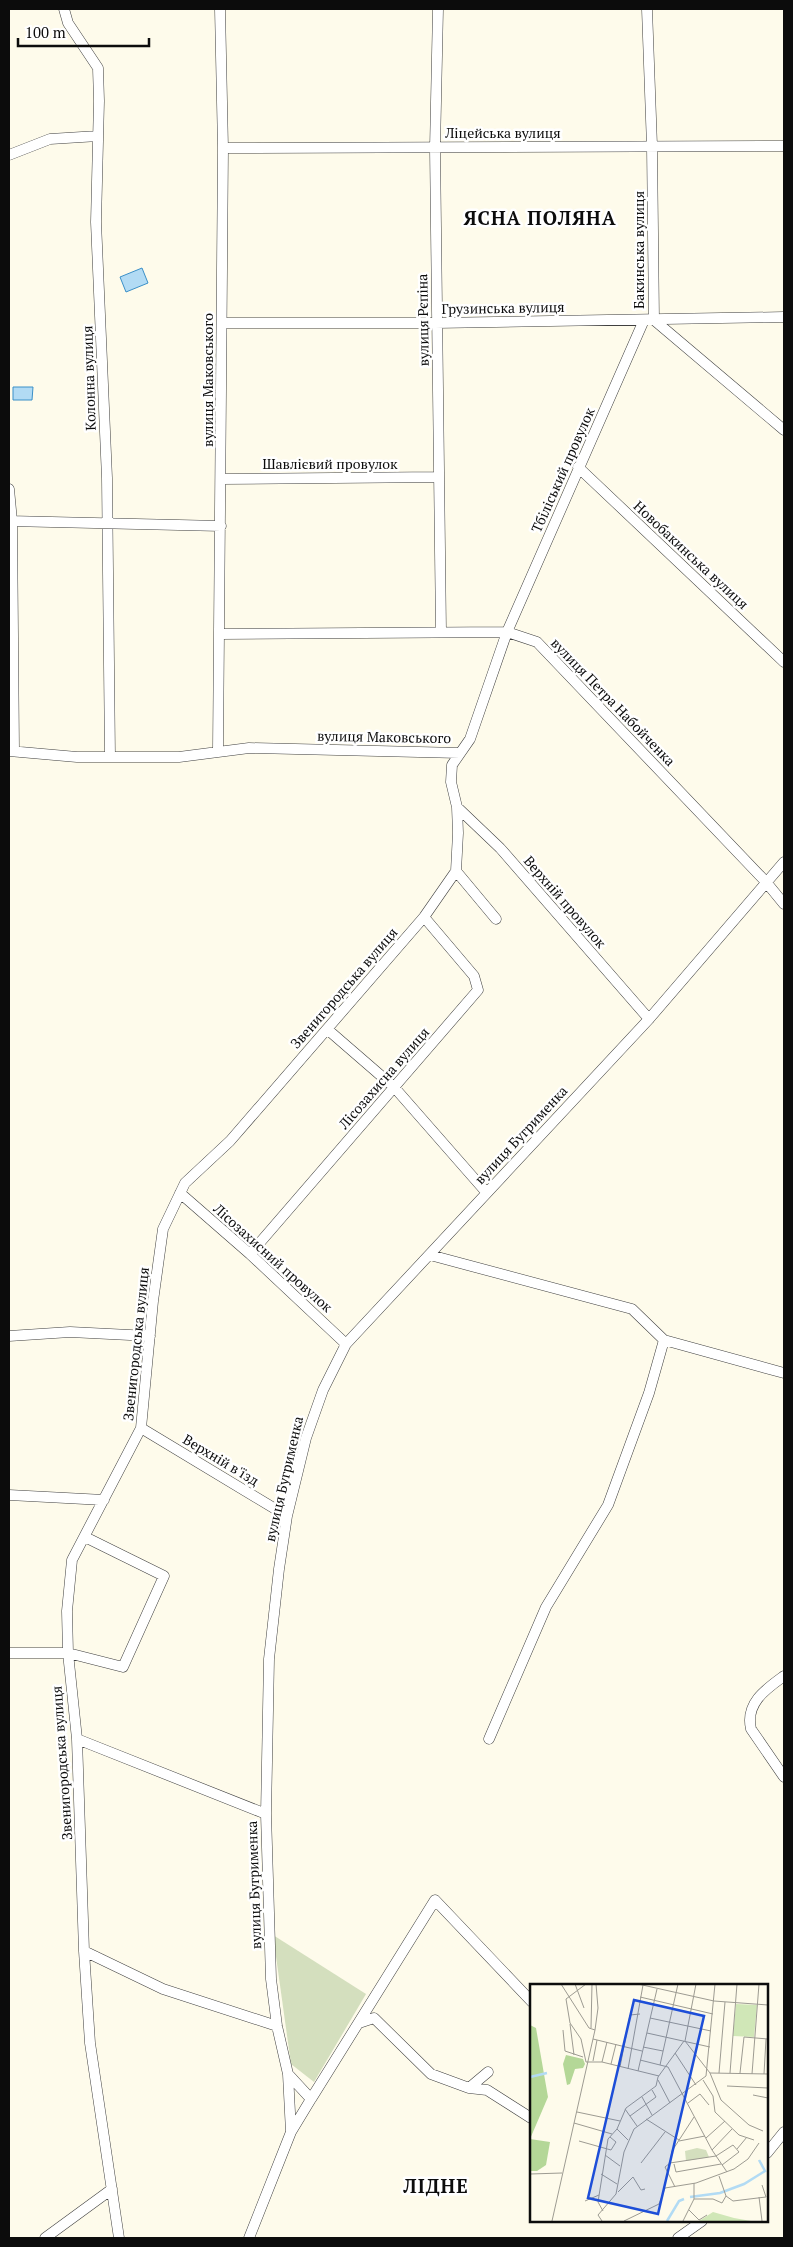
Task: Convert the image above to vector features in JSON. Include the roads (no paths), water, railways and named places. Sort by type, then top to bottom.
[{"type":"street","name":"Колонна вулиця","points":[[64,9],[68,23],[98,68],[100,100],[96,222],[107,478],[110,757]]},
{"type":"street","name":"вулиця Маковського","points":[[218,752],[223,148],[220,9]]},
{"type":"street","name":"вулиця Рєпіна","points":[[438,9],[436,323],[441,632]]},
{"type":"street","name":"Бакинська вулиця","points":[[647,9],[652,146],[649,320],[784,430]]},
{"type":"street","points":[[9,155],[50,139],[98,136]]},
{"type":"street","name":"Ліцейська вулиця","points":[[223,148],[784,146]]},
{"type":"street","name":"Грузинська вулиця","points":[[222,323],[436,323],[784,318]]},
{"type":"street","name":"Тбіліський провулок","points":[[507,632],[578,467],[649,320]]},
{"type":"street","name":"Новобакинська вулиця","points":[[578,467],[784,662]]},
{"type":"street","name":"Шавлієвий провулок","points":[[221,479],[438,477]]},
{"type":"street","points":[[9,489],[11,521],[12,751]]},
{"type":"street","points":[[11,521],[221,526]]},
{"type":"street","points":[[496,919],[456,871],[457,807],[451,782],[452,765],[470,739],[507,632]]},
{"type":"street","name":"вулиця Петра Набойченка","points":[[220,634],[507,632],[537,642],[766,882],[784,904]]},
{"type":"street","name":"вулиця Маковського","points":[[12,751],[110,757],[179,757],[249,748],[460,753]]},
{"type":"street","name":"Верхній провулок","points":[[457,807],[500,848],[649,1019]]},
{"type":"street","name":"вулиця Бугрименка","points":[[249,2238],[291,2132],[288,2074],[277,2026],[271,1979],[266,1814],[269,1659],[278,1569],[287,1516],[306,1438],[323,1390],[346,1344],[649,1019],[784,862]]},
{"type":"street","name":"Звенигородська вулиця","points":[[112,2189],[90,2043],[84,1951],[77,1738],[68,1653],[68,1611],[72,1560],[141,1428],[163,1229],[185,1183],[230,1141],[424,917],[456,871]]},
{"type":"street","name":"Лісозахисна вулиця","points":[[250,1254],[478,990],[474,976],[424,917]]},
{"type":"street","points":[[327,1029],[394,1087],[486,1192]]},
{"type":"street","name":"Лісозахисний провулок","points":[[180,1193],[250,1254],[346,1344]]},
{"type":"street","points":[[430,1255],[632,1310],[664,1340],[784,1373]]},
{"type":"street","points":[[9,1336],[70,1332],[150,1336]]},
{"type":"street","points":[[488,1739],[546,1607],[608,1505],[648,1393],[664,1340]]},
{"type":"street","name":"Верхній в'їзд","points":[[141,1428],[287,1516]]},
{"type":"street","points":[[9,1495],[104,1500]]},
{"type":"street","points":[[9,1653],[68,1653],[123,1667],[164,1576],[85,1538]]},
{"type":"street","points":[[784,1676],[756,1699],[750,1722],[752,1729],[784,1777]]},
{"type":"street","points":[[77,1738],[266,1814]]},
{"type":"street","points":[[291,2132],[435,1900],[530,2000]]},
{"type":"street","points":[[84,1951],[163,1989],[277,2026]]},
{"type":"street","points":[[359,2023],[374,2018],[431,2074],[469,2088],[488,2090],[530,2117]]},
{"type":"street","points":[[469,2088],[488,2072]]},
{"type":"street","points":[[288,2074],[311,2099]]},
{"type":"street","points":[[768,2152],[784,2132]]},
{"type":"street","points":[[45,2238],[112,2189],[119,2238]]},
{"type":"street","points":[[678,2238],[701,2222]]},
{"type":"water","points":[[142,268],[148,283],[126,292],[120,277]]},
{"type":"water","points":[[13,387],[33,387],[32,400],[13,400]]},
{"type":"district","name":"ЯСНА ПОЛЯНА","points":[[540,218]]},
{"type":"district","name":"ЛІДНЕ","points":[[436,2186]]}]
